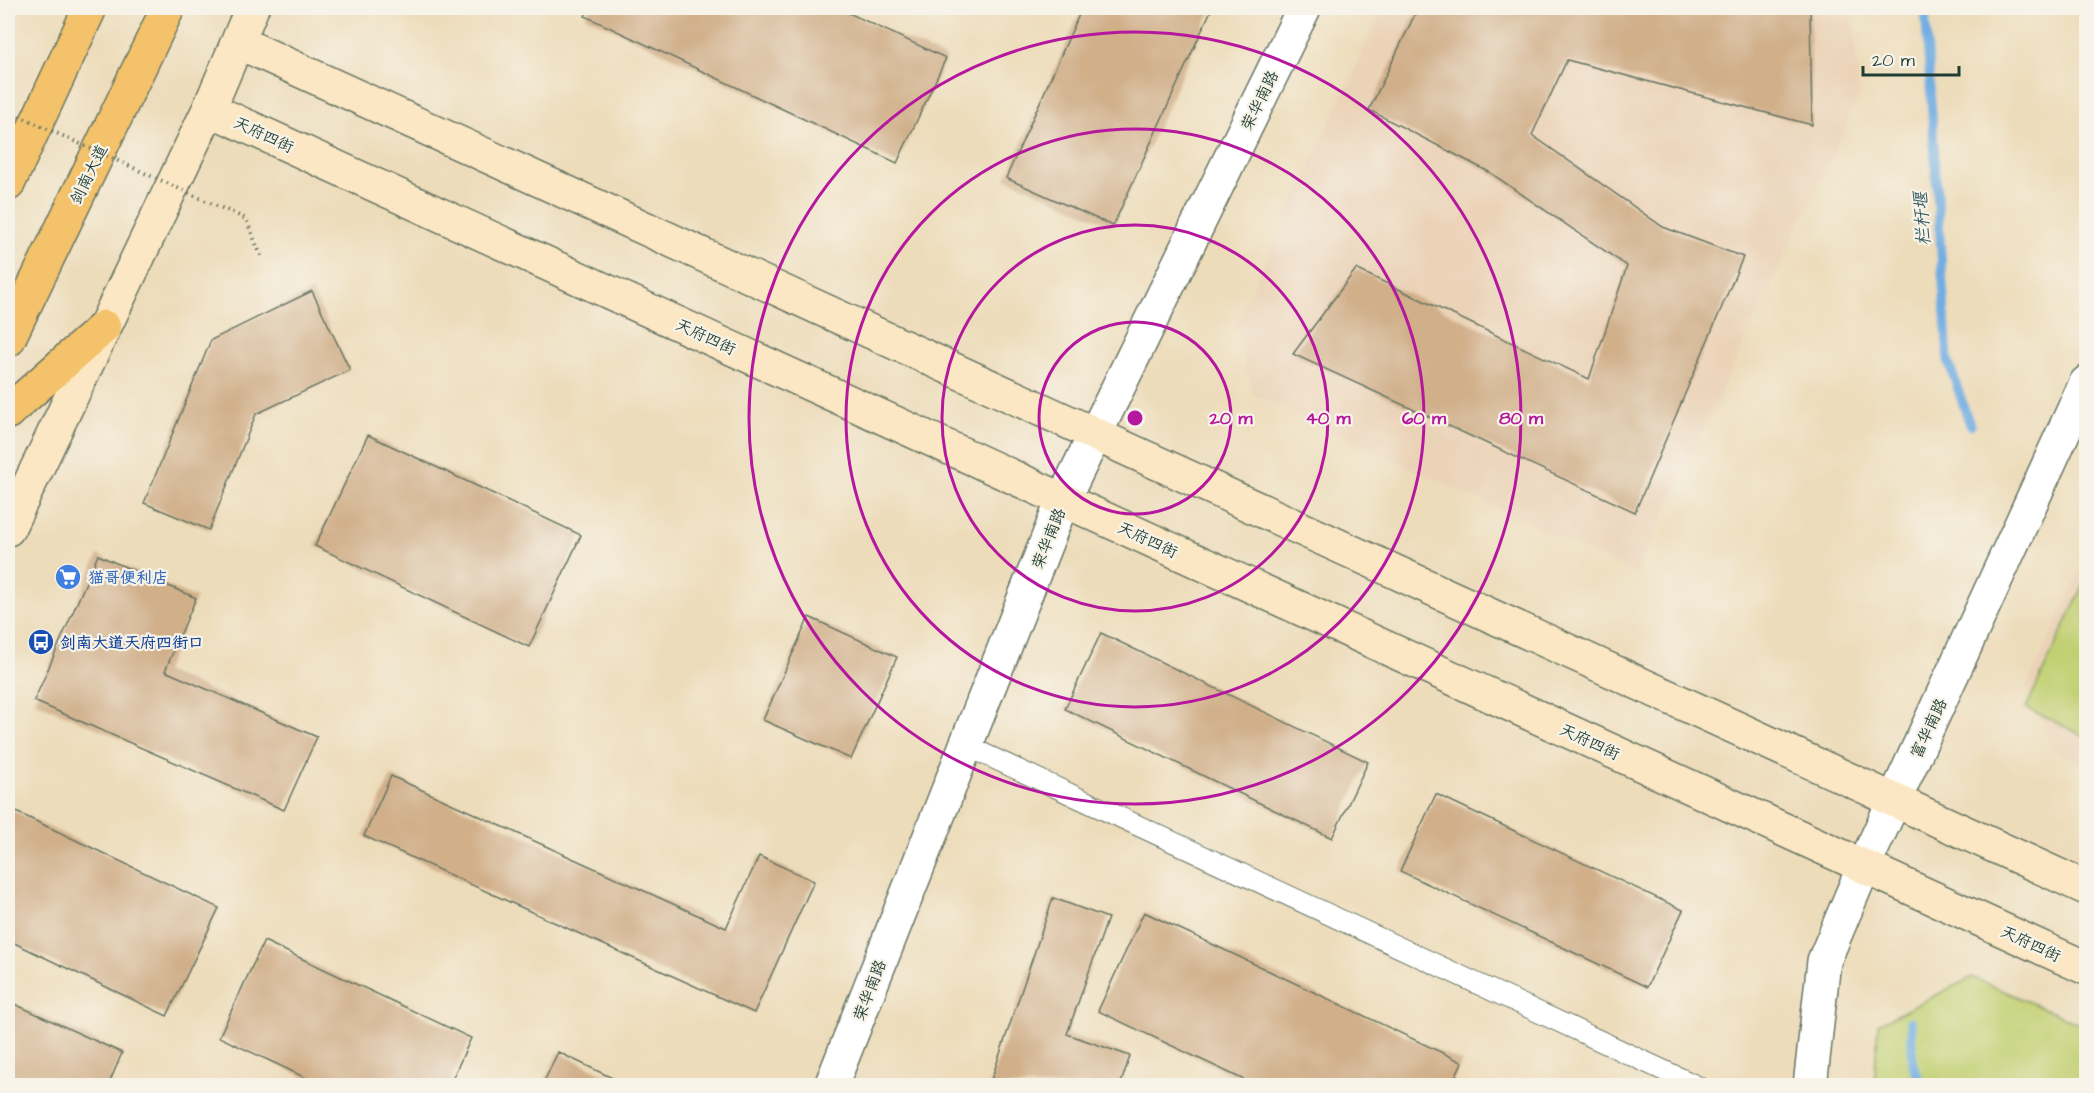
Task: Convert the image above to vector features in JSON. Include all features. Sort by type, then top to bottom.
[{"type":"highway","points":[[8,184],[90,8]]},
{"type":"highway","name":"剑南大道","points":[[8,340],[168,8]]},
{"type":"highway","points":[[8,412],[104,327]]},
{"type":"main road","points":[[8,529],[209,109],[252,8]]},
{"type":"main road","points":[[238,42],[2086,888]]},
{"type":"main road","name":"天府四街","points":[[209,109],[2086,968]]},
{"type":"street","name":"荣华南路","points":[[831,1086],[1063,500],[1304,8]]},
{"type":"street","name":"富华南路","points":[[1810,1086],[1824,961],[1864,866],[2086,383]]},
{"type":"lane","points":[[965,745],[1696,1086]]},
{"type":"path","points":[[8,111],[246,219],[261,255]]},
{"type":"shaded area","points":[[1383,8],[1853,8],[1859,97],[1636,574],[1253,394],[1235,326]]},
{"type":"shaded area","points":[[2086,558],[2086,765],[2052,749],[2027,686]]},
{"type":"green space","points":[[2086,580],[2086,737],[2026,708]]},
{"type":"green space","points":[[1972,977],[2086,1027],[2086,1085],[1874,1085],[1878,1024]]},
{"type":"building","points":[[589,8],[838,8],[946,58],[897,163],[585,16]]},
{"type":"building","points":[[1082,8],[1212,8],[1113,226],[1006,178]]},
{"type":"building","points":[[1418,8],[1810,8],[1812,125],[1567,60],[1532,135],[1663,227],[1743,257],[1635,512],[1293,354],[1356,269],[1589,379],[1627,266],[1489,172],[1369,110]]},
{"type":"building","points":[[312,291],[350,370],[256,414],[209,530],[144,503],[211,340]]},
{"type":"building","points":[[368,435],[581,535],[529,647],[315,546]]},
{"type":"building","points":[[98,555],[196,598],[165,671],[317,737],[284,810],[34,701]]},
{"type":"building","points":[[809,617],[897,657],[851,759],[763,720]]},
{"type":"building","points":[[1101,633],[1368,762],[1332,838],[1065,709]]},
{"type":"building","points":[[391,776],[726,928],[759,856],[814,881],[754,1013],[364,836]]},
{"type":"building","points":[[1436,794],[1683,910],[1647,987],[1400,871]]},
{"type":"building","points":[[8,808],[219,908],[167,1016],[8,940]]},
{"type":"building","points":[[1053,898],[1108,918],[1067,1034],[1130,1056],[1120,1086],[989,1086]]},
{"type":"building","points":[[1144,912],[1462,1062],[1451,1086],[1257,1086],[1098,1011]]},
{"type":"building","points":[[264,941],[471,1038],[449,1086],[323,1086],[219,1037]]},
{"type":"building","points":[[8,1001],[122,1053],[108,1086],[8,1086]]},
{"type":"building","points":[[558,1052],[629,1086],[542,1086]]},
{"type":"waterway","name":"栏杆堰","points":[[1925,8],[1948,360],[1970,425]]},
{"type":"waterway","name":"栏杆堰","points":[[1911,1021],[1913,1065],[1922,1086]]},
{"type":"place","name":"猫哥便利店","points":[[68,577]]},
{"type":"place","name":"剑南大道天府四街口","points":[[41,642]]}]
